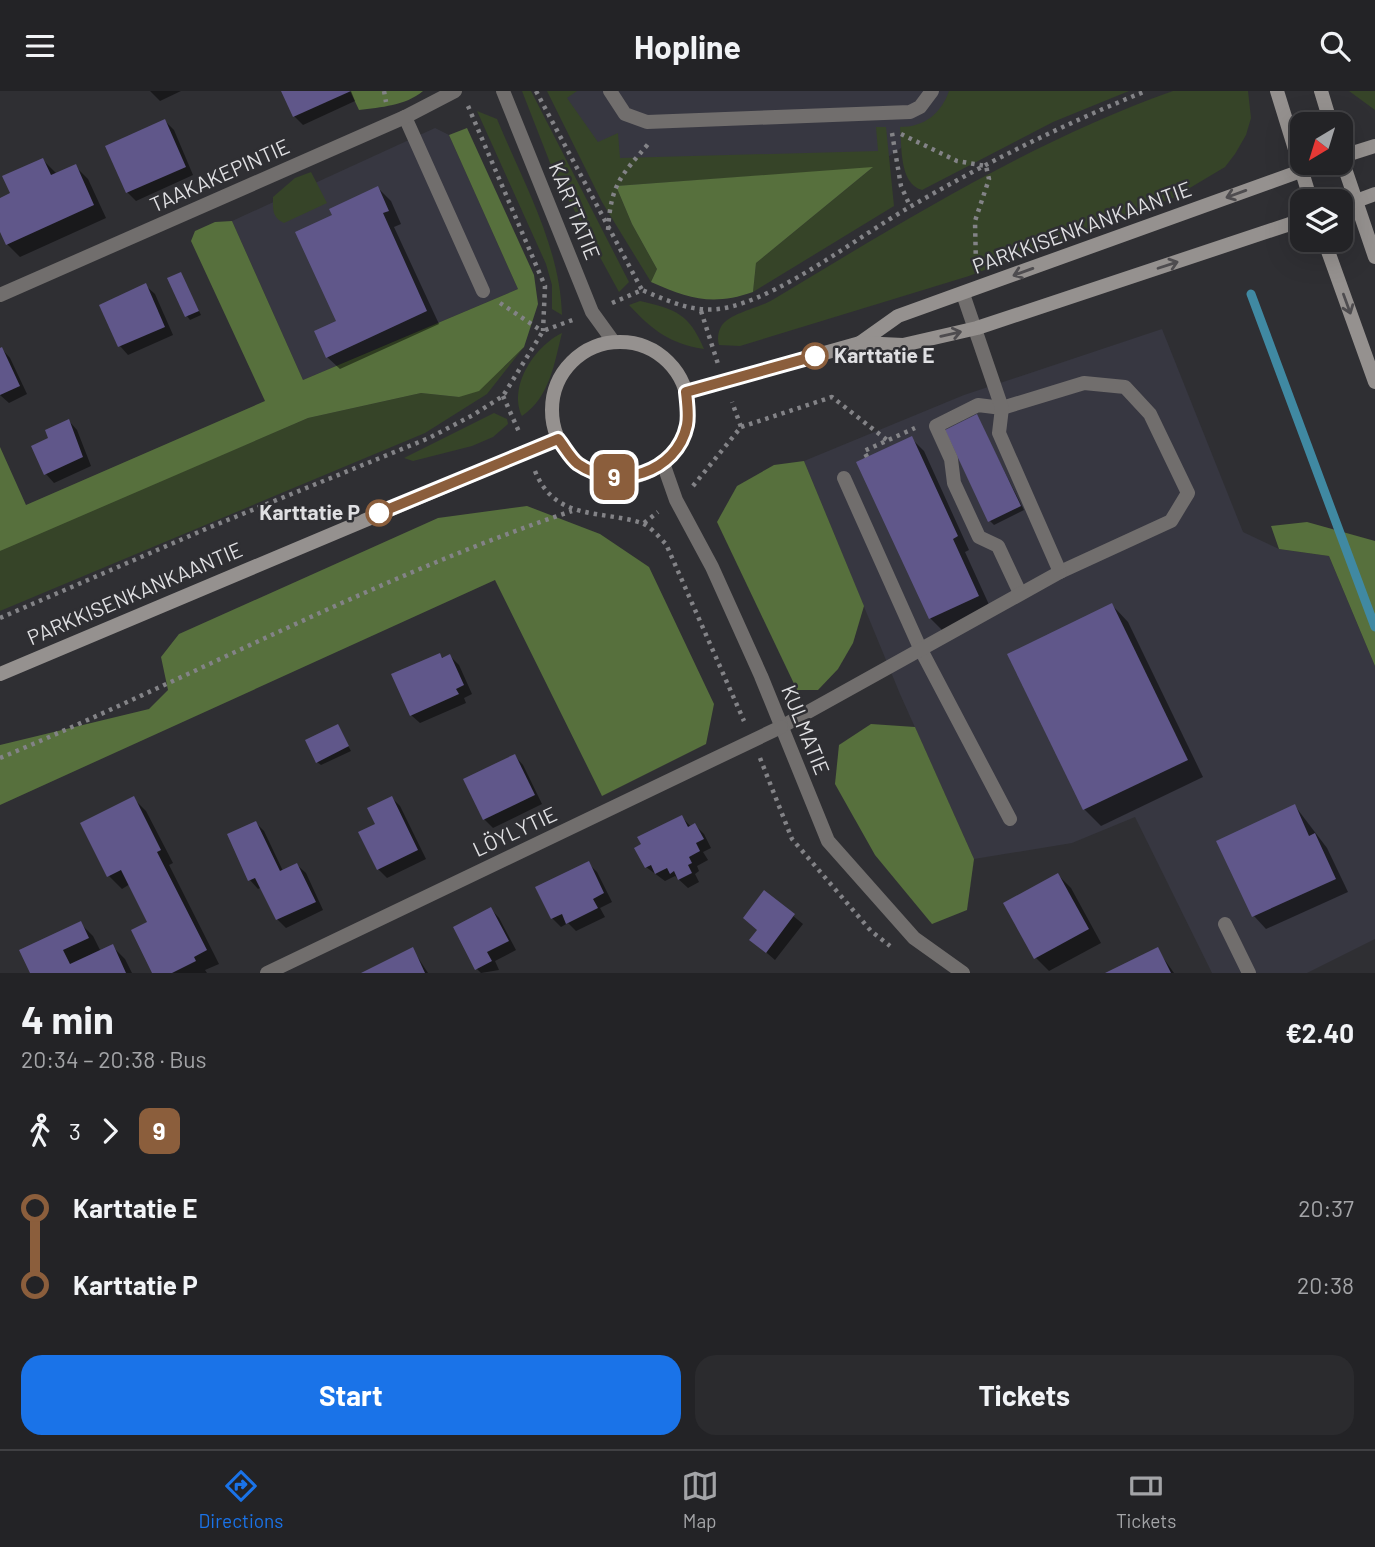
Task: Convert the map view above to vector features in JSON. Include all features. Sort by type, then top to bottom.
[{"type":"main road","points":[[1277,91],[1290,136]]},
{"type":"main road","points":[[1321,91],[1327,112]]},
{"type":"main road","points":[[1353,152],[1375,146]]},
{"type":"main road","name":"PARKKISENKANKAANTIE","points":[[860,343],[898,316],[1290,175]]},
{"type":"main road","points":[[1347,175],[1375,257]]},
{"type":"main road","points":[[1353,202],[1375,194]]},
{"type":"main road","name":"PARKKISENKANKAANTIE","points":[[686,392],[860,343],[903,345],[976,328],[1290,224]]},
{"type":"main road","points":[[1328,252],[1375,382]]},
{"type":"main road","points":[[613,341],[642,345],[665,358],[677,372],[686,392],[687,424],[680,444],[663,463],[642,475],[610,478],[578,464],[558,439],[552,421],[553,395],[567,366],[589,348],[613,341]]},
{"type":"main road","name":"PARKKISENKANKAANTIE","points":[[0,674],[558,439]]},
{"type":"street","name":"TAAKAKEPINTIE","points":[[0,295],[405,117],[455,91]]},
{"type":"street","name":"KARTTATIE","points":[[503,91],[592,312],[613,341]]},
{"type":"street","points":[[610,91],[616,104],[637,120],[667,121],[910,112],[920,107],[932,91]]},
{"type":"street","points":[[405,117],[483,291]]},
{"type":"street","points":[[963,294],[1002,408],[999,433],[1060,572]]},
{"type":"street","name":"LÖYLYTIE","points":[[267,973],[781,727],[1020,593],[1171,521],[1188,493],[1150,414],[1125,387],[1084,383],[1002,408]]},
{"type":"street","points":[[1002,408],[978,405],[936,426],[951,459],[954,483],[979,537],[998,546],[1020,593]]},
{"type":"street","name":"KULMATIE","points":[[663,463],[676,500],[712,567],[828,841],[914,938],[963,973]]},
{"type":"street","points":[[844,478],[920,648],[1010,819]]},
{"type":"street","points":[[1225,923],[1249,973]]},
{"type":"path","points":[[536,91],[642,290],[701,311],[732,307],[764,296],[911,206],[1051,130],[1146,91]]},
{"type":"path","points":[[0,618],[208,528],[429,438],[503,397],[543,331],[545,286],[467,103]]},
{"type":"path","points":[[608,230],[610,196],[620,177],[667,121]]},
{"type":"path","points":[[911,206],[896,162],[892,123],[901,134],[931,150],[970,165],[986,166]]},
{"type":"path","points":[[978,288],[975,221],[989,179],[986,166]]},
{"type":"path","points":[[543,331],[642,290]]},
{"type":"path","points":[[483,291],[543,331]]},
{"type":"path","points":[[701,311],[741,427]]},
{"type":"path","points":[[503,397],[540,483],[573,511]]},
{"type":"path","points":[[644,523],[701,481],[741,427],[832,397],[887,440]]},
{"type":"path","points":[[867,457],[864,451],[887,440],[926,423],[936,426]]},
{"type":"path","points":[[0,758],[507,533],[573,511],[644,523],[666,544],[753,741],[792,839],[871,931],[892,948]]},
{"type":"shaded area","points":[[562,91],[979,91],[979,95],[873,167],[616,186]]},
{"type":"shaded area","points":[[435,128],[449,135],[518,289],[303,380],[232,221]]},
{"type":"shaded area","points":[[1162,329],[1243,532],[1279,549],[1329,556],[1375,666],[1375,939],[1307,973],[1212,973],[1135,817],[1072,843],[974,859],[900,694],[804,461],[964,395]]},
{"type":"green space","points":[[350,91],[423,91],[401,103],[359,110]]},
{"type":"green space","points":[[522,91],[531,91],[629,282],[619,292],[554,173]]},
{"type":"green space","points":[[547,91],[577,91],[567,98],[598,142],[618,133],[620,158],[878,151],[876,127],[886,127],[894,206],[753,292],[756,263],[872,168],[616,186],[632,224],[657,269],[651,282],[602,202]]},
{"type":"green space","points":[[949,91],[1129,91],[1053,122],[922,190],[909,180],[905,172],[900,127],[917,125],[930,118],[946,99]]},
{"type":"green space","points":[[1173,91],[1248,91],[1251,118],[1246,135],[1225,167],[1173,198],[969,276],[740,346],[719,345],[721,327],[732,317],[774,299],[919,213],[1019,158],[1121,111]]},
{"type":"green space","points":[[1349,91],[1375,91],[1375,110]]},
{"type":"green space","points":[[477,111],[497,119],[538,215],[555,264],[562,315],[552,309],[552,285],[546,264]]},
{"type":"green space","points":[[467,128],[534,275],[538,304],[524,347],[479,391],[459,397],[421,393],[308,418],[0,551],[0,447],[26,505],[265,401],[191,241],[195,231],[215,222],[232,221],[303,380],[518,289],[449,135]]},
{"type":"green space","points":[[873,167],[756,263],[753,292],[726,299],[701,299],[651,282],[657,269],[632,224],[616,186]]},
{"type":"green space","points":[[311,172],[327,203],[284,223],[274,213],[273,197],[295,178]]},
{"type":"green space","points":[[640,301],[680,315],[693,328],[704,349],[681,344],[654,329],[629,305]]},
{"type":"green space","points":[[562,333],[545,390],[522,416],[519,404],[521,380],[542,347]]},
{"type":"green space","points":[[524,347],[487,394],[425,433],[0,611],[0,551],[12,544],[308,418],[421,393],[459,397],[505,366]]},
{"type":"green space","points":[[494,413],[507,419],[508,424],[493,437],[472,446],[413,461],[404,458]]},
{"type":"green space","points":[[804,461],[864,606],[853,643],[838,669],[818,690],[797,690],[717,522],[737,486],[774,465]]},
{"type":"green space","points":[[527,506],[600,534],[649,567],[714,704],[706,744],[602,796],[495,580],[0,805],[0,745],[149,709],[168,690],[161,657],[179,634],[438,518]]},
{"type":"green space","points":[[1307,522],[1375,541],[1375,666],[1329,556],[1279,549],[1271,526]]},
{"type":"green space","points":[[871,724],[915,727],[974,859],[967,910],[932,924],[875,855],[835,784],[839,745]]},
{"type":"building","points":[[281,91],[351,91],[293,117]]},
{"type":"building","points":[[165,119],[186,167],[126,193],[105,146]]},
{"type":"building","points":[[43,158],[51,175],[76,164],[94,205],[6,245],[0,232],[0,198],[10,193],[2,176]]},
{"type":"building","points":[[378,186],[389,211],[383,213],[427,311],[326,358],[314,331],[336,321],[295,232],[332,215],[329,209]]},
{"type":"building","points":[[181,272],[199,311],[185,317],[167,278]]},
{"type":"building","points":[[146,283],[165,327],[118,347],[99,305]]},
{"type":"building","points":[[2,347],[20,386],[0,395],[0,348]]},
{"type":"building","points":[[977,414],[1021,506],[988,522],[945,430]]},
{"type":"building","points":[[69,419],[83,457],[44,475],[31,446],[48,438],[45,430]]},
{"type":"building","points":[[912,436],[958,536],[953,539],[979,596],[929,619],[856,462]]},
{"type":"building","points":[[1112,603],[1188,760],[1083,810],[1007,654]]},
{"type":"building","points":[[440,653],[442,658],[450,654],[464,685],[456,689],[459,694],[410,716],[391,674]]},
{"type":"building","points":[[338,724],[349,746],[316,763],[305,740]]},
{"type":"building","points":[[515,754],[535,795],[483,820],[463,779]]},
{"type":"building","points":[[134,796],[161,850],[157,852],[207,950],[194,957],[196,961],[172,973],[152,973],[131,930],[147,922],[121,870],[107,877],[80,823]]},
{"type":"building","points":[[392,796],[418,850],[377,870],[358,832],[375,824],[367,808]]},
{"type":"building","points":[[1295,804],[1309,836],[1315,833],[1336,879],[1252,917],[1216,841]]},
{"type":"building","points":[[682,815],[688,827],[695,823],[704,839],[696,843],[700,851],[689,857],[692,863],[688,865],[692,873],[678,880],[674,871],[670,874],[667,868],[655,874],[651,865],[645,868],[634,848],[641,844],[637,837]]},
{"type":"building","points":[[256,821],[280,871],[297,863],[316,902],[276,920],[255,878],[248,881],[227,834]]},
{"type":"building","points":[[589,861],[604,893],[593,899],[598,908],[566,924],[562,914],[551,919],[535,887]]},
{"type":"building","points":[[1058,873],[1089,929],[1034,959],[1003,903]]},
{"type":"building","points":[[764,890],[795,914],[766,953],[749,940],[757,930],[743,918]]},
{"type":"building","points":[[491,907],[509,941],[487,952],[492,961],[475,970],[453,927]]},
{"type":"building","points":[[81,921],[89,938],[63,950],[70,964],[113,944],[126,973],[30,973],[19,950]]},
{"type":"building","points":[[413,947],[425,973],[361,973]]},
{"type":"building","points":[[1158,947],[1171,973],[1105,973]]},
{"type":"waterway","points":[[1251,294],[1375,627]]},
{"type":"bus line","name":"9","points":[[379,513],[558,439],[578,464],[610,478],[642,475],[663,463],[680,444],[687,424],[686,392],[815,356]]},
{"type":"place","name":"Karttatie E","points":[[815,356]]},
{"type":"place","name":"Karttatie P","points":[[379,513]]}]
